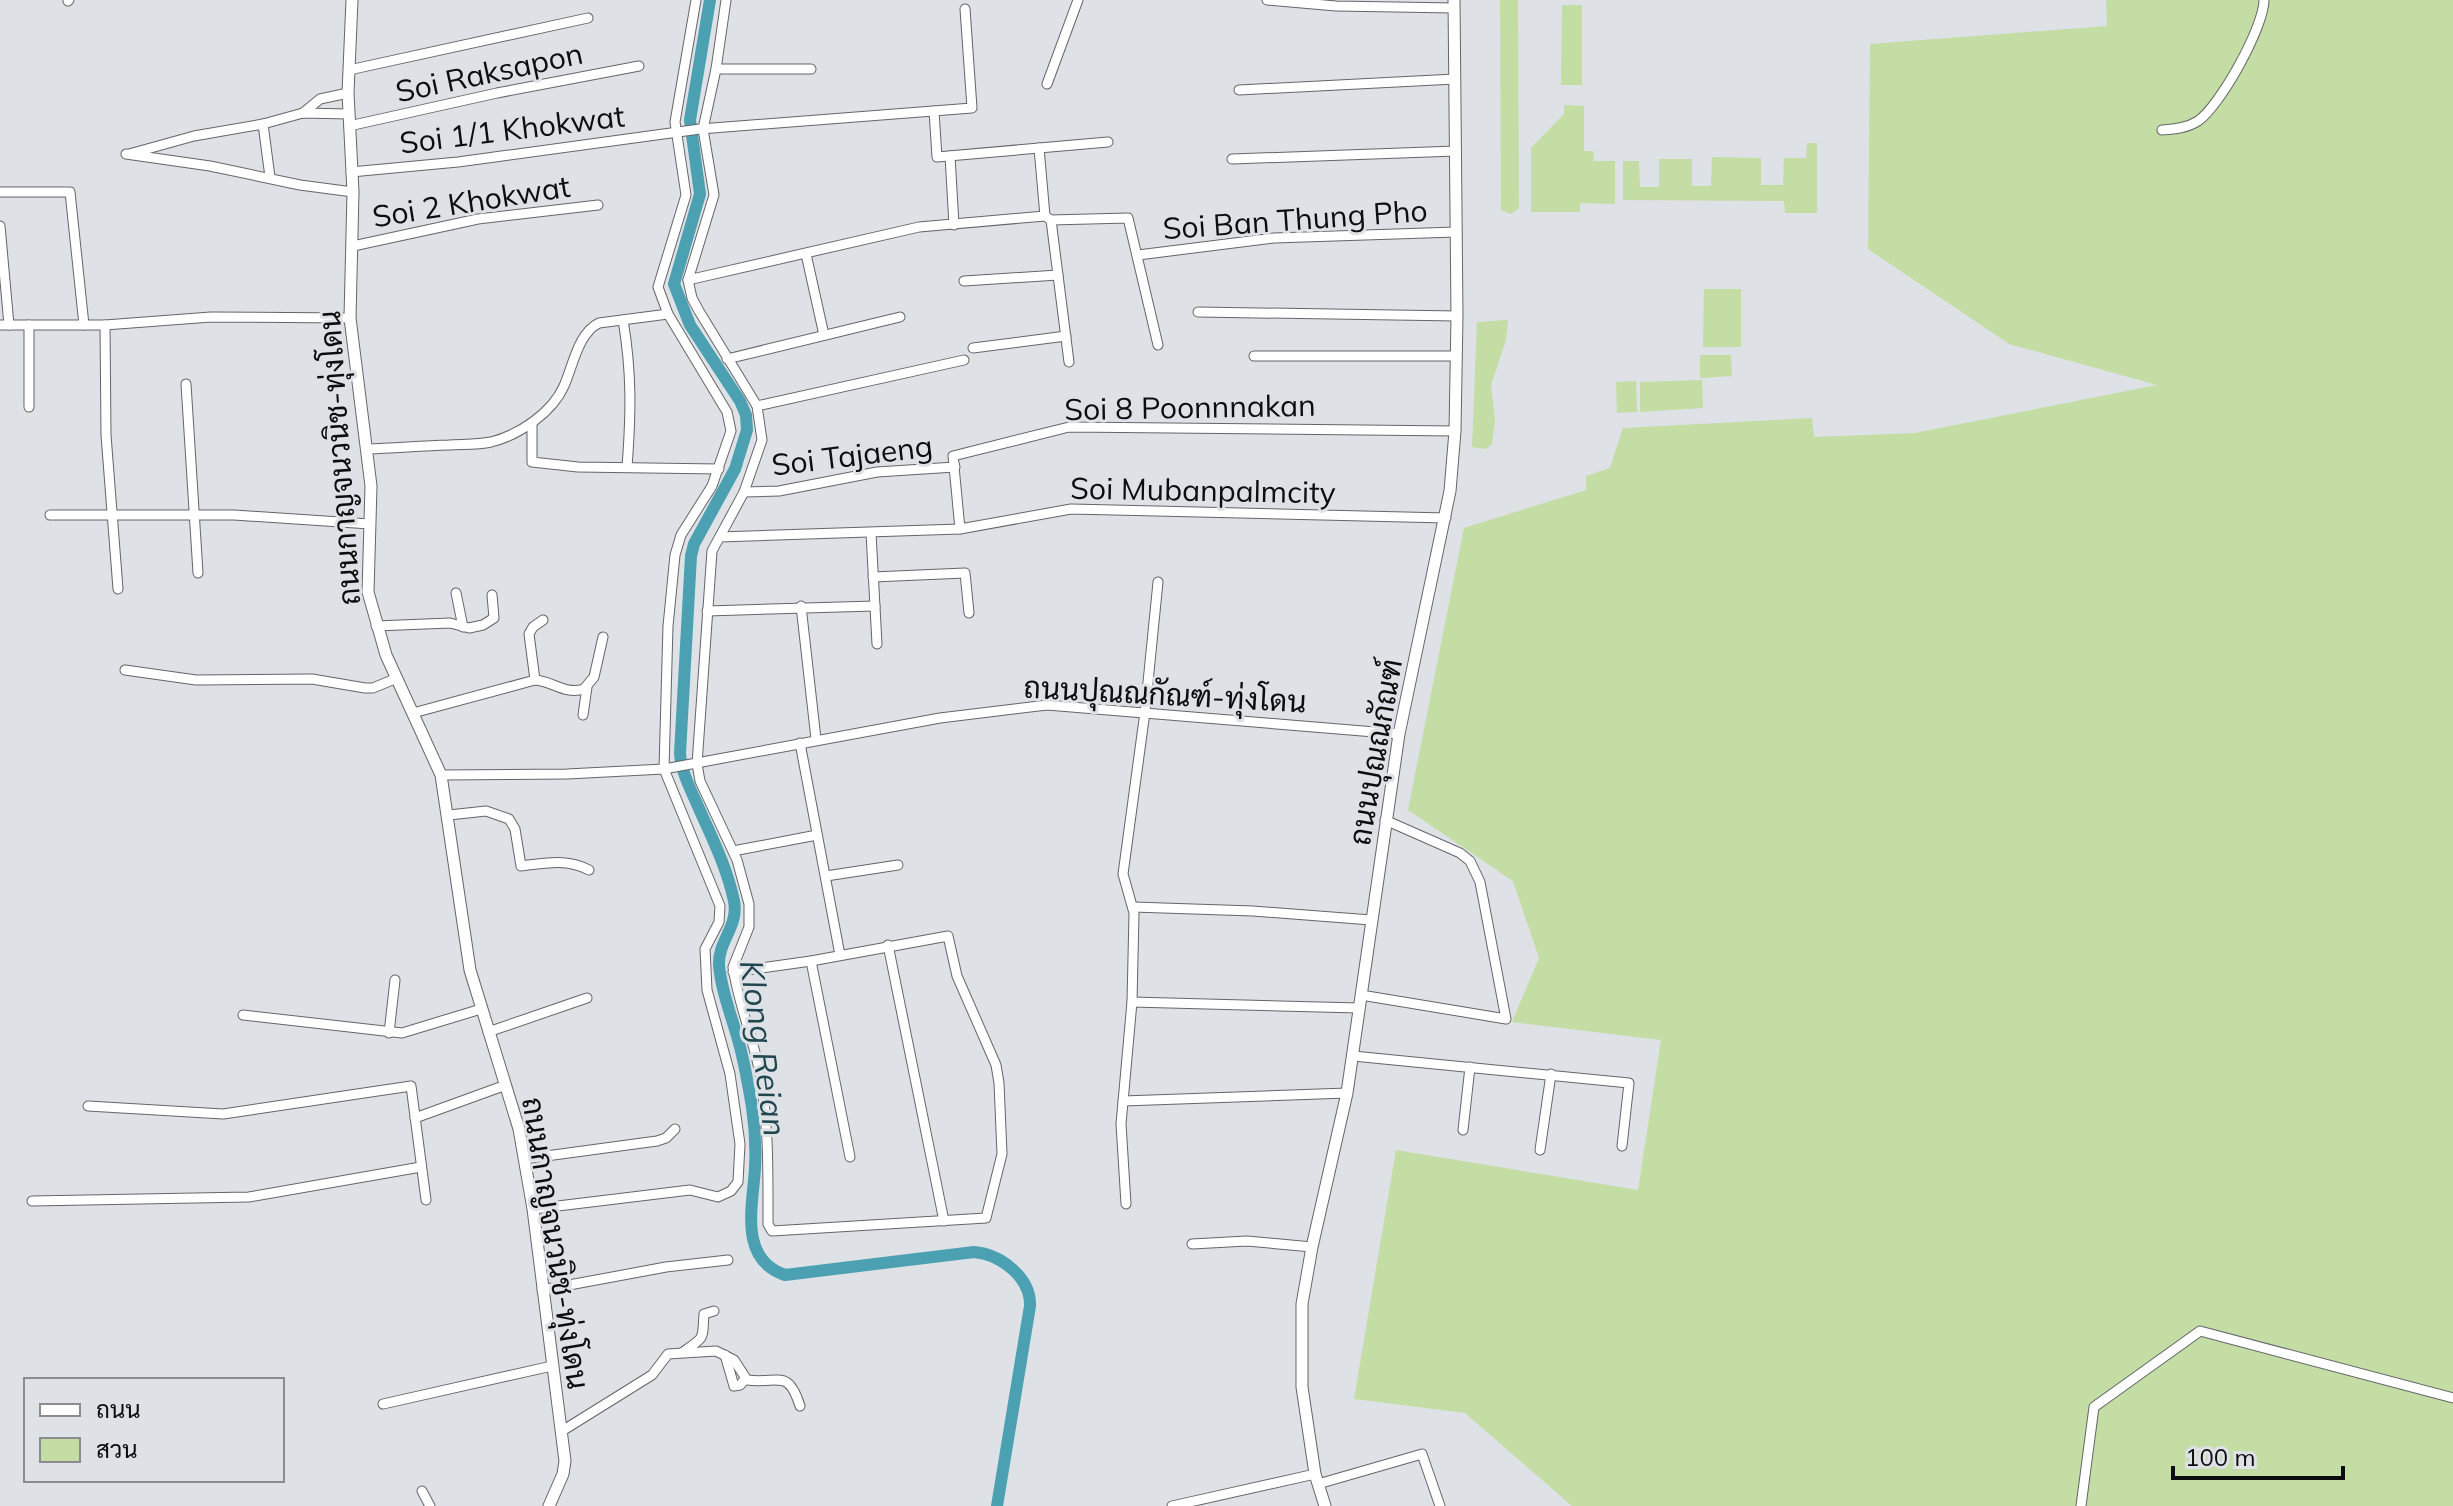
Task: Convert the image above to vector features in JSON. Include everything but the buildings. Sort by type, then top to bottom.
[{"type":"street","name":"ถนนกาญจนวนิช-ทุ่งโดน","points":[[352,0],[348,93],[353,192],[350,318],[371,486],[368,580],[376,626],[441,775],[467,955],[506,1085],[524,1159],[562,1431],[564,1468],[549,1506]]},
{"type":"street","points":[[533,1209],[690,1190],[718,1197],[731,1191],[738,1182],[740,1144],[730,1074],[707,990],[705,949],[719,922],[720,906],[667,768],[668,626],[675,555],[681,535],[708,493],[731,437],[729,419],[668,314],[658,287],[686,195],[676,115],[696,0]]},
{"type":"street","points":[[726,0],[716,69],[701,129],[714,195],[688,280],[699,311],[757,406],[761,445],[744,492],[712,551],[695,764],[733,851],[744,883],[750,919],[735,957],[733,972],[755,1047],[764,1097],[769,1229],[986,1218],[1003,1141],[996,1065],[957,976],[948,936],[733,972]]},
{"type":"street","points":[[1047,84],[1078,0]]},
{"type":"street","points":[[1267,0],[1336,6],[1454,4]]},
{"type":"street","points":[[2162,130],[2187,126],[2207,113],[2254,39],[2262,20],[2264,0]]},
{"type":"street","name":"ถนนปุณณกัณฑ์","points":[[1325,1506],[1305,1415],[1300,1355],[1302,1304],[1347,1093],[1399,734],[1446,518],[1455,431],[1457,316],[1454,4]]},
{"type":"street","name":"Soi 1/1 Khokwat","points":[[351,172],[458,162],[678,131],[972,108],[965,9]]},
{"type":"street","points":[[349,70],[588,18]]},
{"type":"street","name":"Soi Raksapon","points":[[303,113],[349,120],[639,66]]},
{"type":"street","points":[[716,69],[811,69]]},
{"type":"street","points":[[1239,90],[1455,79]]},
{"type":"street","points":[[348,93],[320,99],[303,113],[263,124],[194,136],[126,154],[353,192]]},
{"type":"street","points":[[934,111],[937,157],[1108,142]]},
{"type":"street","points":[[263,124],[270,177]]},
{"type":"street","points":[[1039,148],[1069,362]]},
{"type":"street","points":[[1232,159],[1456,151]]},
{"type":"street","points":[[950,156],[954,225]]},
{"type":"street","points":[[0,192],[70,192],[84,325]]},
{"type":"street","name":"Soi 2 Khokwat","points":[[353,246],[478,219],[598,205]]},
{"type":"street","points":[[688,280],[919,227],[1048,218],[1128,218],[1158,345]]},
{"type":"street","points":[[0,226],[4,325],[105,325],[211,317],[350,318]]},
{"type":"street","name":"Soi Ban Thung Pho","points":[[1138,255],[1274,238],[1456,232]]},
{"type":"street","points":[[806,254],[824,335]]},
{"type":"street","points":[[964,281],[1058,275]]},
{"type":"street","points":[[1198,312],[1457,316]]},
{"type":"street","points":[[367,449],[491,442],[532,423],[561,392],[587,331],[599,323],[668,314]]},
{"type":"street","points":[[727,359],[900,317]]},
{"type":"street","points":[[623,320],[632,407],[627,467]]},
{"type":"street","points":[[29,325],[29,407]]},
{"type":"street","points":[[105,325],[106,435],[118,589]]},
{"type":"street","points":[[973,348],[1066,336]]},
{"type":"street","points":[[1254,356],[1455,356]]},
{"type":"street","points":[[757,406],[964,360]]},
{"type":"street","points":[[186,384],[198,573]]},
{"type":"street","points":[[532,423],[532,462],[578,467],[719,469]]},
{"type":"street","name":"Soi 8 Poonnnakan","points":[[953,456],[1069,427],[1455,431]]},
{"type":"street","name":"Soi Tajaeng","points":[[744,492],[779,491],[877,472],[955,467],[953,456]]},
{"type":"street","points":[[955,467],[960,529]]},
{"type":"street","name":"Soi Mubanpalmcity","points":[[720,537],[960,529],[1071,509],[1446,518]]},
{"type":"street","points":[[50,515],[192,514],[370,524]]},
{"type":"street","points":[[871,533],[877,644]]},
{"type":"street","points":[[873,577],[965,573],[969,613]]},
{"type":"street","points":[[1126,1204],[1121,1124],[1132,1002],[1133,907],[1123,874],[1145,712],[1158,582]]},
{"type":"street","points":[[456,593],[463,627]]},
{"type":"street","points":[[376,626],[483,625],[494,618],[492,595]]},
{"type":"street","points":[[801,606],[816,739]]},
{"type":"street","points":[[707,611],[875,606]]},
{"type":"street","points":[[535,680],[529,634],[543,620]]},
{"type":"street","points":[[583,715],[587,687],[594,677],[603,637]]},
{"type":"street","points":[[125,670],[196,680],[312,679],[365,688],[397,678]]},
{"type":"street","points":[[413,713],[535,680],[545,681],[565,691],[579,691],[587,687]]},
{"type":"street","name":"ถนนปุณณกัณฑ์-ทุ่งโดน","points":[[441,775],[567,774],[667,768],[940,718],[1047,705],[1399,734]]},
{"type":"street","points":[[800,743],[840,955]]},
{"type":"street","points":[[449,815],[486,811],[509,819],[515,829],[521,866],[558,862],[589,870]]},
{"type":"street","points":[[1361,995],[1506,1019],[1480,882],[1470,861],[1460,853],[1385,820]]},
{"type":"street","points":[[733,851],[817,835]]},
{"type":"street","points":[[826,876],[898,865]]},
{"type":"street","points":[[1133,907],[1253,911],[1371,920]]},
{"type":"street","points":[[888,945],[944,1221]]},
{"type":"street","points":[[811,961],[850,1157]]},
{"type":"street","points":[[389,1033],[395,980]]},
{"type":"street","points":[[488,1032],[587,998]]},
{"type":"street","points":[[1132,1002],[1359,1008]]},
{"type":"street","points":[[243,1015],[389,1033],[408,1032],[481,1009]]},
{"type":"street","points":[[1353,1056],[1629,1083],[1622,1146]]},
{"type":"street","points":[[1463,1130],[1470,1067]]},
{"type":"street","points":[[1540,1150],[1551,1074]]},
{"type":"street","points":[[415,1118],[506,1085]]},
{"type":"street","points":[[88,1106],[223,1114],[411,1086],[426,1200]]},
{"type":"street","points":[[1123,1101],[1347,1093]]},
{"type":"street","points":[[524,1159],[657,1141],[666,1138],[675,1129]]},
{"type":"street","points":[[32,1201],[249,1197],[421,1167]]},
{"type":"street","points":[[1192,1244],[1247,1241],[1312,1247]]},
{"type":"street","points":[[542,1290],[666,1267],[728,1260]]},
{"type":"street","points":[[680,1354],[701,1339],[704,1314],[714,1311]]},
{"type":"street","points":[[2081,1506],[2094,1407],[2200,1331],[2453,1398]]},
{"type":"street","points":[[562,1431],[652,1375],[668,1354],[711,1350],[725,1355],[734,1360],[745,1379],[788,1381],[796,1391],[800,1406]]},
{"type":"street","points":[[383,1404],[552,1366]]},
{"type":"street","points":[[1172,1506],[1317,1479],[1422,1454],[1440,1506]]},
{"type":"street","points":[[422,1491],[430,1506]]},
{"type":"green space","points":[[1500,0],[1518,0],[1519,208],[1511,214],[1501,210]]},
{"type":"green space","points":[[2106,0],[2453,0],[2453,1506],[1572,1506],[1465,1413],[1354,1399],[1396,1150],[1638,1190],[1661,1040],[1512,1022],[1539,958],[1513,881],[1408,810],[1464,528],[1586,490],[1586,476],[1610,468],[1623,428],[1812,418],[1814,437],[1915,433],[2157,385],[2009,344],[1868,249],[1870,44],[2107,26]]},
{"type":"green space","points":[[1562,5],[1582,5],[1582,85],[1561,85]]},
{"type":"green space","points":[[1564,105],[1584,106],[1584,151],[1593,151],[1594,161],[1615,161],[1615,204],[1580,203],[1580,212],[1531,212],[1531,148],[1564,114]]},
{"type":"green space","points":[[1807,143],[1817,143],[1817,213],[1785,213],[1784,201],[1623,200],[1623,161],[1639,161],[1640,187],[1659,187],[1659,159],[1692,159],[1692,186],[1711,186],[1712,157],[1761,158],[1761,185],[1783,185],[1784,158],[1806,158]]},
{"type":"green space","points":[[1704,289],[1741,289],[1741,347],[1703,347]]},
{"type":"green space","points":[[1508,320],[1506,340],[1491,385],[1495,420],[1492,444],[1486,449],[1472,447],[1477,322]]},
{"type":"green space","points":[[1700,355],[1731,355],[1732,376],[1700,378]]},
{"type":"green space","points":[[1702,380],[1703,408],[1640,412],[1640,382]]},
{"type":"green space","points":[[1636,381],[1637,412],[1617,413],[1616,382]]},
{"type":"waterway","name":"Klong Reian","points":[[710,0],[690,120],[700,194],[674,284],[690,325],[740,401],[746,415],[747,430],[735,469],[694,544],[691,556],[680,753],[686,779],[723,864],[734,901],[734,918],[719,965],[744,1062],[753,1115],[755,1160],[751,1214],[754,1244],[760,1257],[785,1275],[974,1252],[994,1257],[1020,1277],[1029,1295],[1030,1306],[997,1506]]}]
